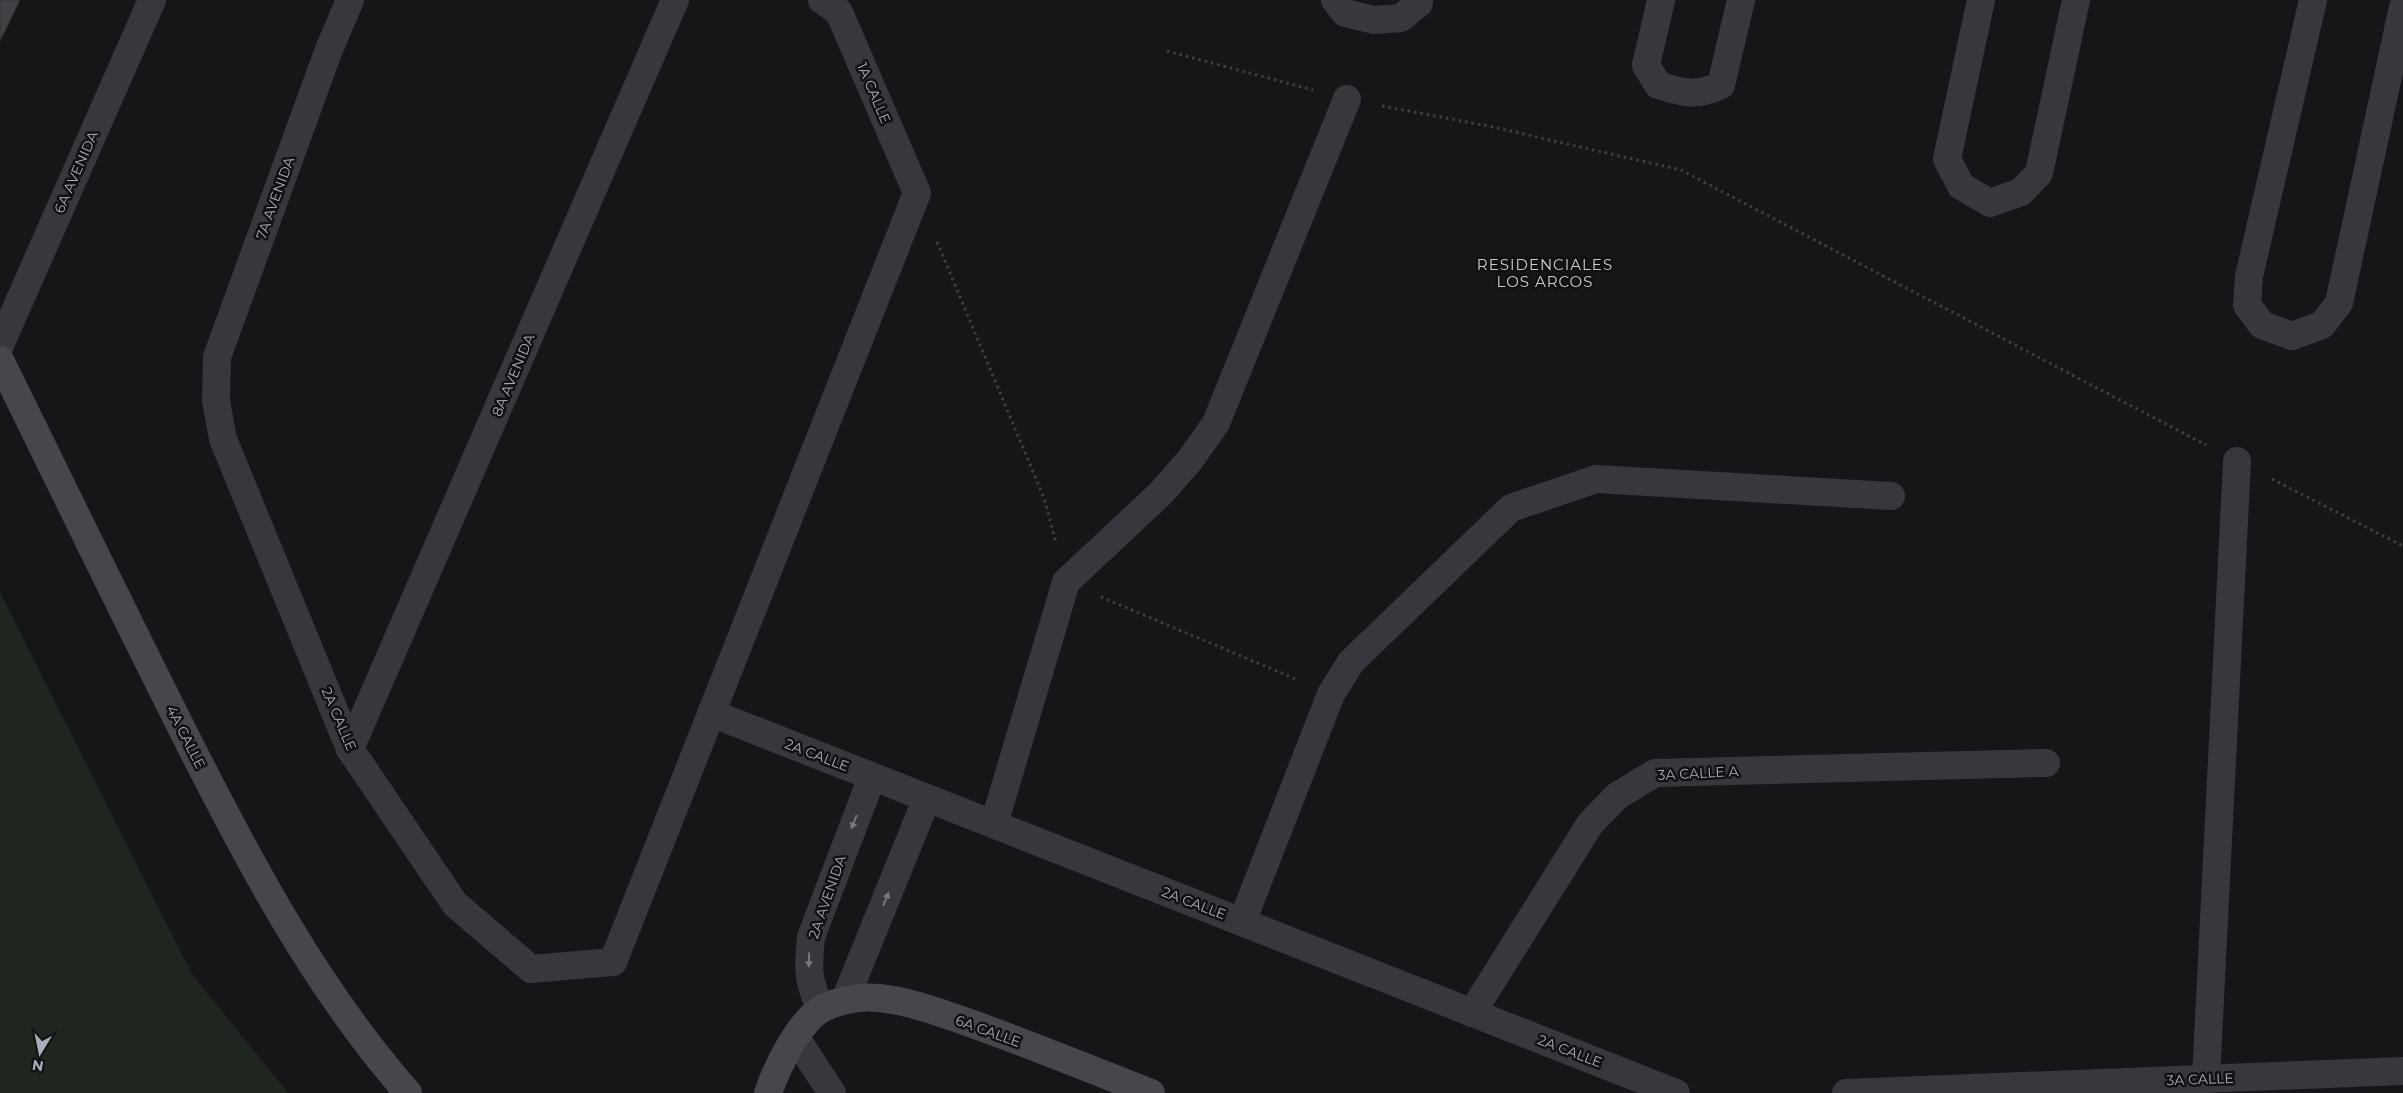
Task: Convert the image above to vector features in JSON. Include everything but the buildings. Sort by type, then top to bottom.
[{"type":"main road","name":"4A CALLE","points":[[0,360],[237,836],[348,1018],[378,1059],[408,1093]]},
{"type":"main road","name":"6A CALLE","points":[[833,1005],[876,998],[908,1003],[988,1030],[1151,1093]]},
{"type":"main road","points":[[768,1093],[780,1064],[796,1038],[833,1005]]},
{"type":"street","name":"6A AVENIDA","points":[[0,345],[152,0]]},
{"type":"street","name":"7A AVENIDA","points":[[216,400],[217,357],[328,52],[350,0]]},
{"type":"street","name":"8A AVENIDA","points":[[350,749],[675,0]]},
{"type":"street","name":"1A CALLE","points":[[822,0],[839,12],[917,193]]},
{"type":"street","points":[[1335,0],[1345,13],[1374,20],[1400,18],[1419,3],[1420,0]]},
{"type":"street","points":[[1661,0],[1646,65],[1658,85],[1682,92],[1705,93],[1721,84],[1740,0]]},
{"type":"street","points":[[1981,0],[1947,159],[1960,186],[1990,203],[2021,192],[2039,173],[2076,0]]},
{"type":"street","points":[[2313,0],[2249,276],[2247,305],[2262,325],[2292,336],[2322,325],[2339,304],[2403,7]]},
{"type":"street","points":[[994,824],[1066,582],[1161,493],[1190,460],[1216,423],[1347,99]]},
{"type":"street","points":[[711,713],[917,193]]},
{"type":"street","name":"2A CALLE","points":[[216,400],[223,439],[350,749],[455,904],[531,969],[613,962],[711,713],[1676,1093]]},
{"type":"street","points":[[2206,1078],[2237,461]]},
{"type":"street","points":[[1242,922],[1331,694],[1351,662],[1511,508],[1596,479],[1891,496]]},
{"type":"street","name":"3A CALLE A","points":[[1472,1013],[1590,824],[1617,796],[1655,773],[2046,763]]},
{"type":"street","name":"2A AVENIDA","points":[[833,1005],[810,988],[808,962],[811,937],[872,777]]},
{"type":"street","points":[[833,1005],[927,798]]},
{"type":"street","points":[[796,1038],[832,1093]]},
{"type":"street","name":"3A CALLE","points":[[1846,1093],[2403,1071]]},
{"type":"path","points":[[1167,51],[1347,99],[1493,127],[1681,170],[2403,546]]},
{"type":"path","points":[[917,193],[1044,498],[1066,582],[1331,694]]},
{"type":"shaded area","points":[[0,592],[192,974],[288,1093],[0,1093]]},
{"type":"district","name":"RESIDENCIALES LOS ARCOS","points":[[1545,272]]}]
